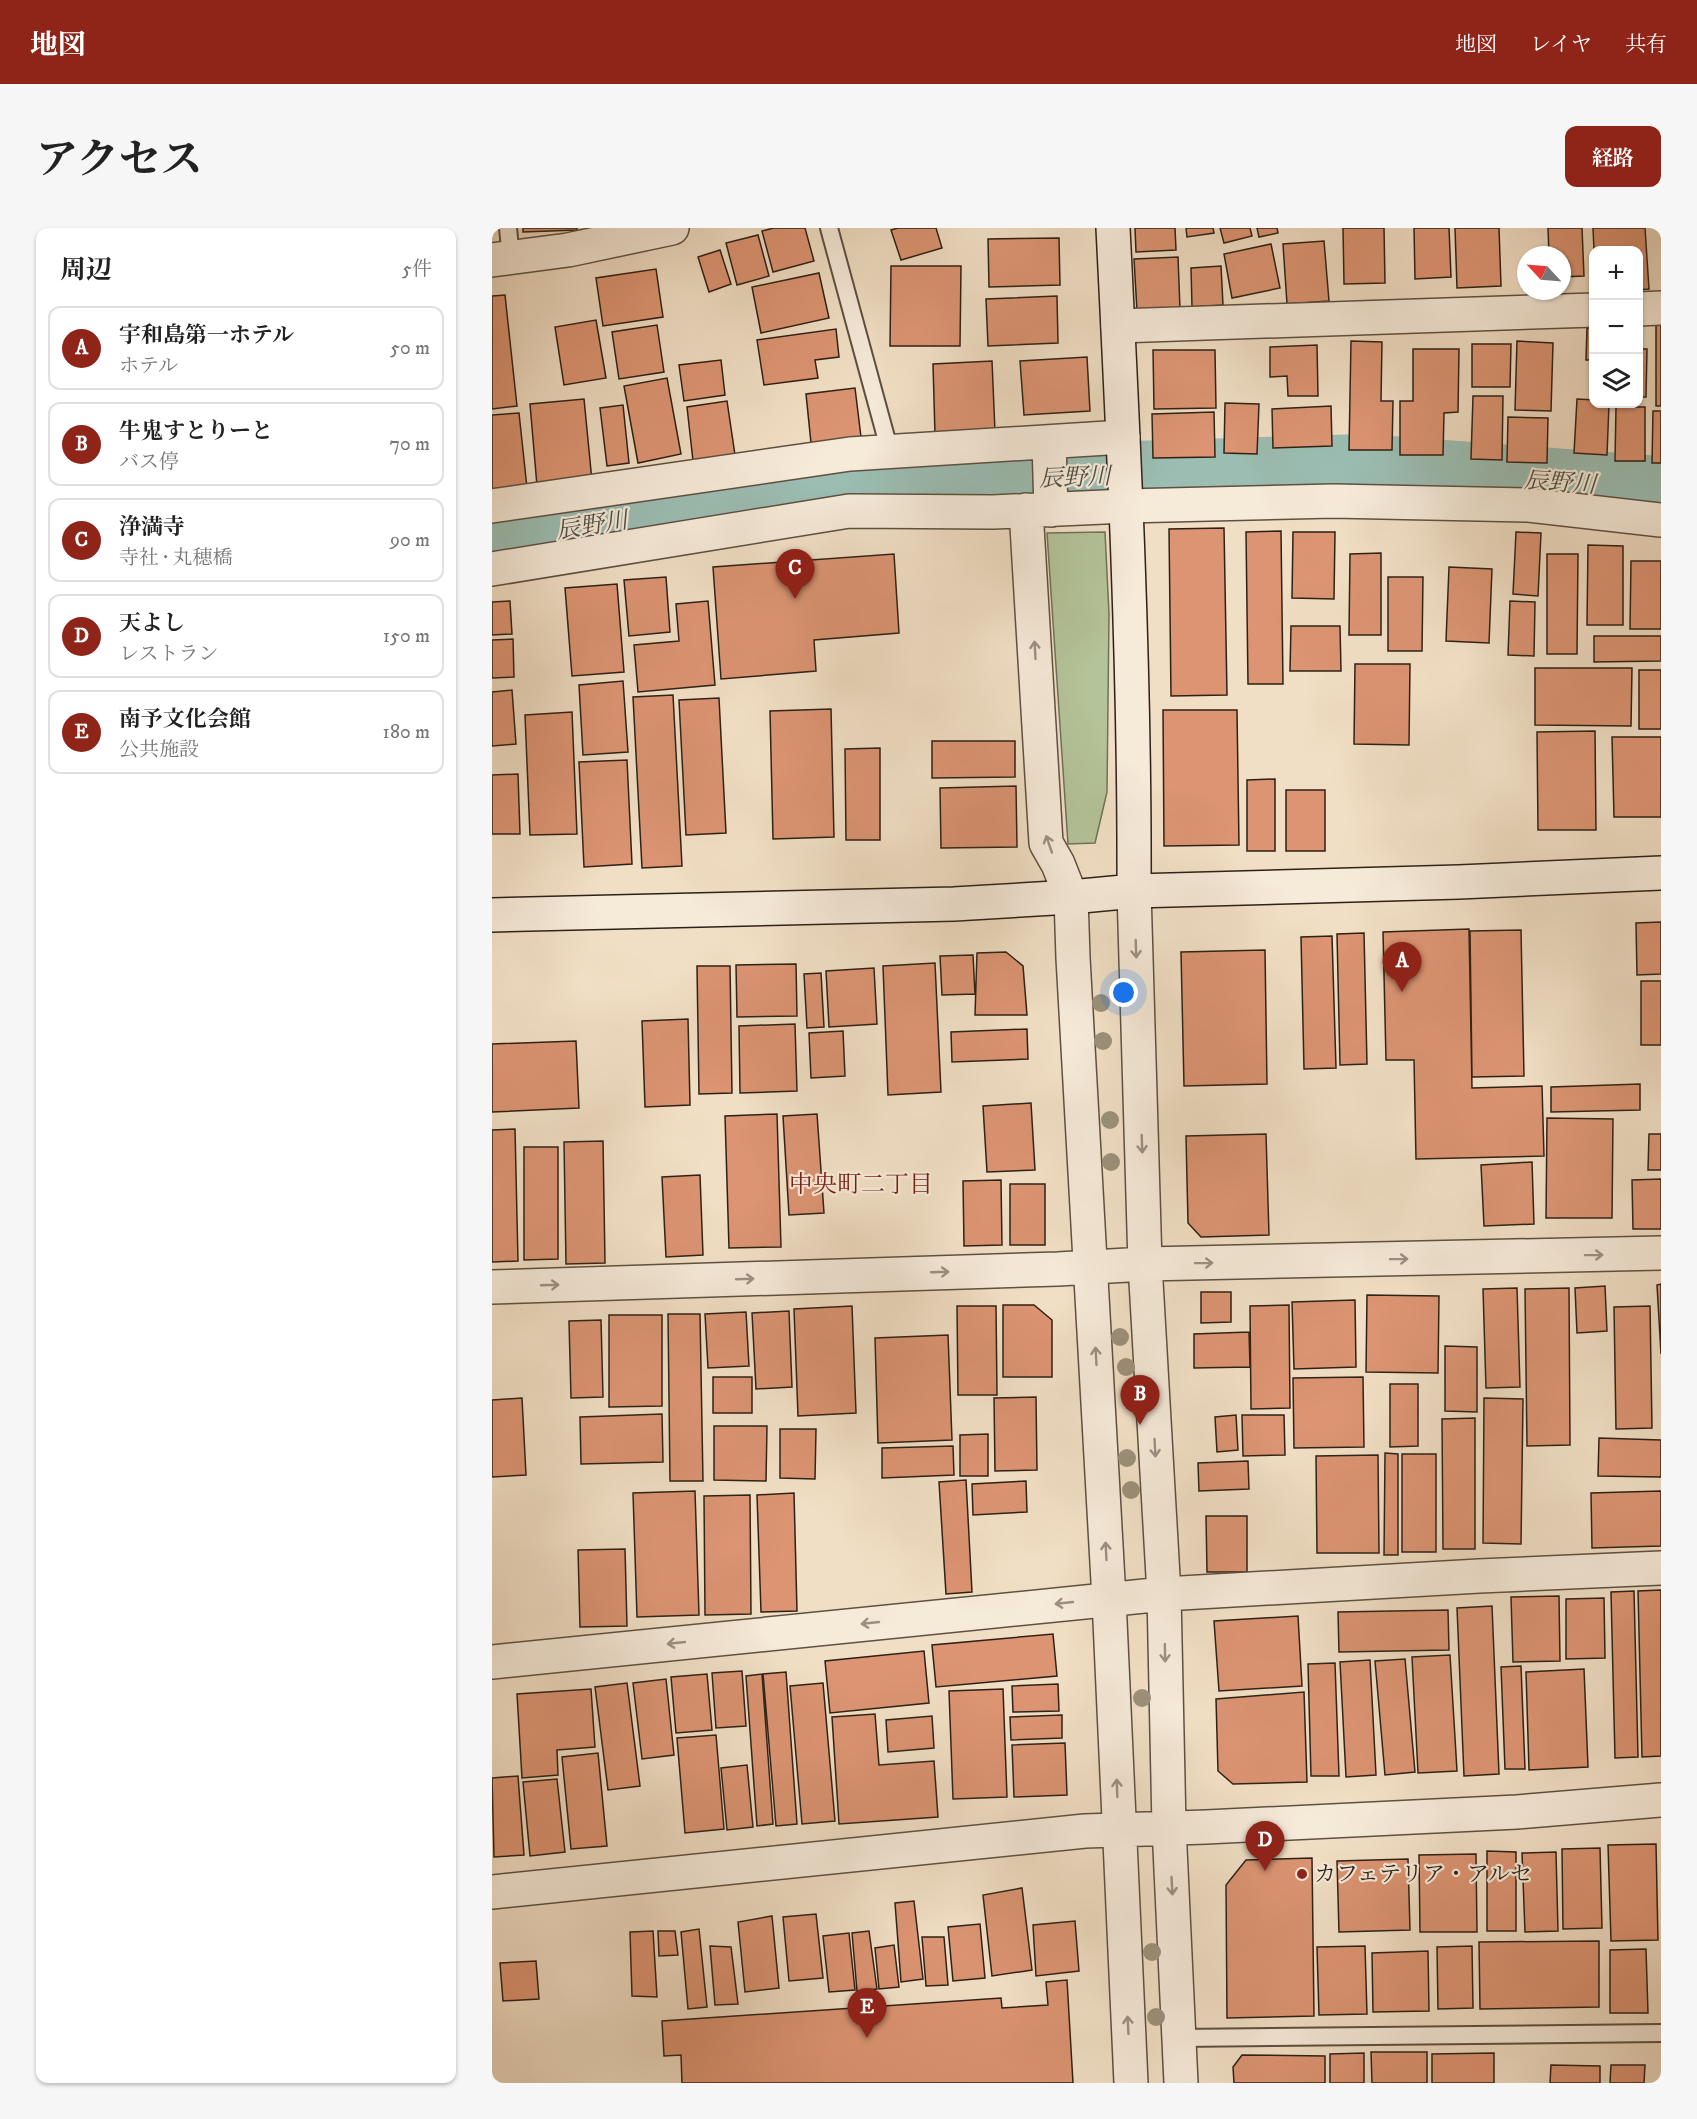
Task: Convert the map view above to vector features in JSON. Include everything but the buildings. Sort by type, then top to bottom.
[{"type":"street","points":[[504,249],[568,250],[672,228]]},
{"type":"street","points":[[1113,228],[1134,775],[1134,891],[1145,1264],[1164,1594],[1169,1827],[1181,2083]]},
{"type":"street","points":[[1643,309],[1661,308]]},
{"type":"street","points":[[1118,326],[1589,310]]},
{"type":"street","points":[[1049,449],[1043,504],[1046,843],[1059,864],[1071,897],[1109,1599],[1131,2083]]},
{"type":"street","points":[[492,506],[850,454],[1049,449],[1124,473],[1333,501],[1528,505],[1661,520]]},
{"type":"street","points":[[492,569],[849,511],[993,512],[1043,504],[1124,473]]},
{"type":"street","points":[[492,915],[954,904],[1134,891],[1459,882],[1661,873]]},
{"type":"street","points":[[492,1287],[1091,1268],[1145,1264],[1661,1253]]},
{"type":"street","points":[[492,1662],[1164,1594],[1661,1568]]},
{"type":"street","points":[[492,1892],[1118,1828],[1517,1812],[1661,1800]]},
{"type":"lane","points":[[829,228],[890,452]]},
{"type":"lane","points":[[1179,2038],[1661,2033]]},
{"type":"green space","points":[[1105,532],[1109,614],[1107,792],[1095,843],[1068,844],[1047,533]]},
{"type":"waterway","name":"辰野川","points":[[492,542],[870,484],[1363,469],[1661,491]]},
{"type":"place","name":"浄満寺","points":[[795,599]]},
{"type":"place","name":"宇和島第一ホテル","points":[[1402,992]]},
{"type":"place","name":"牛鬼すとりーと","points":[[1140,1425]]},
{"type":"place","name":"天よし","points":[[1265,1871]]},
{"type":"place","name":"カフェテリア・アルセ","points":[[1302,1874]]},
{"type":"place","name":"南予文化会館","points":[[867,2038]]},
{"type":"district","name":"中央町二丁目","points":[[861,1185]]}]
